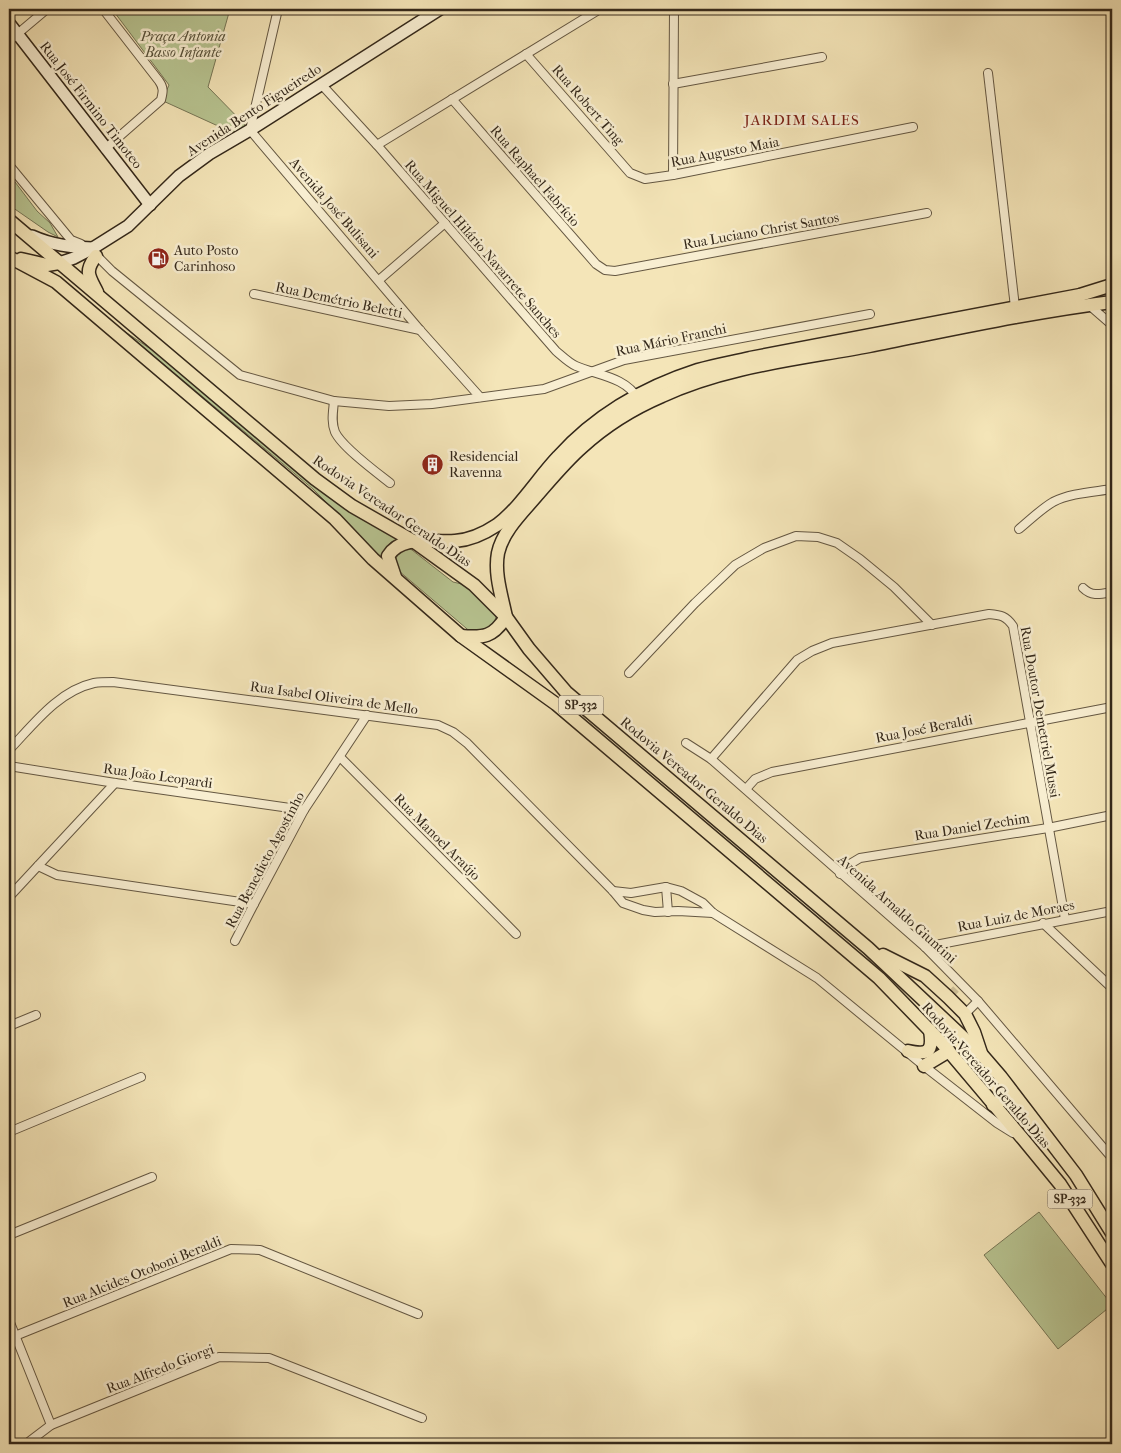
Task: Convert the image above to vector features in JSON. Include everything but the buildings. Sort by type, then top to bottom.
[{"type":"main road","name":"Rodovia Vereador Geraldo Dias","points":[[9,220],[315,479],[352,506],[413,541],[474,585],[506,617],[529,649],[566,692],[868,948],[982,1055],[1076,1175],[1112,1233]]},
{"type":"main road","points":[[95,252],[89,265],[88,274],[101,299]]},
{"type":"main road","points":[[9,257],[47,265],[59,263]]},
{"type":"main road","name":"Rodovia Vereador Geraldo Dias","points":[[9,257],[56,282],[335,519],[373,559],[461,636],[556,704],[879,978],[949,1051],[1060,1184],[1112,1264]]},
{"type":"main road","points":[[461,636],[478,638],[492,634],[506,617],[497,569],[498,552],[506,533],[555,475],[582,447],[657,386],[708,368],[1080,295],[1112,285]]},
{"type":"main road","points":[[396,580],[388,556],[392,549],[400,544],[413,541],[456,541],[472,538],[485,532],[498,524],[512,511],[558,456],[586,430],[639,401],[663,395],[703,380],[751,368],[1112,302]]},
{"type":"main road","points":[[378,520],[407,530],[456,541]]},
{"type":"main road","points":[[868,948],[955,991],[974,1032],[982,1055]]},
{"type":"main road","points":[[908,1051],[925,1053],[930,1049],[932,1043],[930,1030]]},
{"type":"main road","points":[[924,1066],[949,1051]]},
{"type":"main road","points":[[968,1074],[977,1074],[991,1066]]},
{"type":"main road","points":[[993,1105],[1006,1099],[1012,1099],[1025,1108]]},
{"type":"street","points":[[13,37],[47,9]]},
{"type":"street","points":[[103,9],[163,87],[161,100],[105,149]]},
{"type":"street","points":[[250,130],[278,9]]},
{"type":"street","name":"Avenida Bento Figueiredo","points":[[59,263],[95,252],[128,226],[179,176],[209,154],[440,9]]},
{"type":"street","points":[[377,146],[600,9]]},
{"type":"street","points":[[673,175],[674,9]]},
{"type":"street","name":"Rua José Firmino Timoteo","points":[[9,23],[13,37],[150,205]]},
{"type":"street","name":"Rua Robert Ting","points":[[526,54],[630,173]]},
{"type":"street","points":[[673,84],[822,57]]},
{"type":"street","points":[[988,73],[1015,307]]},
{"type":"street","name":"Rua Miguel Hilário Navarrete Sanches","points":[[321,84],[556,351],[573,365],[611,377],[622,383],[632,390],[639,401]]},
{"type":"street","name":"Rua Raphael Fabrício","points":[[452,99],[600,268]]},
{"type":"street","name":"Rua Augusto Maia","points":[[630,173],[645,179],[673,175],[913,127]]},
{"type":"street","name":"Avenida José Bulisani","points":[[250,130],[420,330],[480,397]]},
{"type":"street","name":"Rua Mário Franchi","points":[[9,165],[71,240],[95,252],[240,375],[334,401],[389,406],[432,404],[544,389],[624,360],[870,314]]},
{"type":"street","name":"Rua Luciano Christ Santos","points":[[600,268],[615,271],[927,213]]},
{"type":"street","points":[[378,280],[444,223]]},
{"type":"street","points":[[25,233],[45,242],[95,252]]},
{"type":"street","name":"Rua Demétrio Beletti","points":[[254,294],[420,330]]},
{"type":"street","points":[[1089,305],[1112,325]]},
{"type":"street","points":[[334,401],[332,422],[336,434],[390,484]]},
{"type":"street","points":[[1019,529],[1054,501],[1112,490]]},
{"type":"street","points":[[629,673],[695,603],[735,565],[764,548],[796,536],[818,537],[837,544],[860,559],[894,587],[932,625]]},
{"type":"street","points":[[1083,588],[1088,594],[1097,595],[1112,592]]},
{"type":"street","name":"Rua Doutor Demetriel Mussi","points":[[711,759],[796,660],[812,650],[832,643],[989,614],[1003,616],[1009,619],[1013,626],[1065,919]]},
{"type":"street","name":"Rua Isabel Oliveira de Mello","points":[[9,750],[59,700],[76,690],[94,683],[113,682],[438,725],[453,732],[467,743],[623,903],[643,910],[713,912]]},
{"type":"street","name":"Rua José Beraldi","points":[[746,789],[755,779],[772,772],[1112,707]]},
{"type":"street","name":"Rua Benedicto Agostinho","points":[[236,941],[304,810],[367,715]]},
{"type":"street","name":"Avenida Arnaldo Giuntini","points":[[686,743],[711,759],[925,947],[955,991],[978,1001],[1112,1158]]},
{"type":"street","name":"Rua Manoel Araújo","points":[[340,757],[516,934]]},
{"type":"street","name":"Rua João Leopardi","points":[[9,766],[304,810]]},
{"type":"street","points":[[9,896],[115,783]]},
{"type":"street","name":"Rua Daniel Zechim","points":[[840,874],[850,864],[860,858],[1112,816]]},
{"type":"street","points":[[38,866],[56,874],[254,904]]},
{"type":"street","points":[[666,887],[668,912]]},
{"type":"street","points":[[613,891],[631,893],[666,887],[681,891],[703,903],[713,912],[818,978],[924,1066],[996,1122],[1023,1139]]},
{"type":"street","name":"Rua Luiz de Moraes","points":[[925,947],[1112,911]]},
{"type":"street","points":[[1043,923],[1112,988]]},
{"type":"street","points":[[965,1014],[978,1001]]},
{"type":"street","points":[[9,1026],[36,1015]]},
{"type":"street","points":[[9,1132],[141,1077]]},
{"type":"street","points":[[9,1235],[152,1177]]},
{"type":"street","name":"Rua Alcides Otoboni Beraldi","points":[[15,1336],[230,1249],[260,1250],[418,1314]]},
{"type":"street","points":[[9,1320],[51,1425]]},
{"type":"street","name":"Rua Alfredo Giorgi","points":[[26,1444],[51,1425],[218,1357],[269,1358],[422,1418]]},
{"type":"green space","name":"Praça Antonia Basso Infante","points":[[112,9],[230,9],[208,87],[250,130],[240,136],[161,100],[169,85]]},
{"type":"green space","points":[[9,174],[37,211],[50,223],[58,237],[9,205]]},
{"type":"green space","points":[[124,331],[164,358],[400,537],[390,543],[383,559],[313,489]]},
{"type":"green space","points":[[408,548],[453,582],[466,585],[487,603],[496,617],[493,626],[473,634],[399,571],[395,563],[397,557],[400,552]]},
{"type":"green space","points":[[1039,1212],[1112,1305],[1058,1349],[984,1255]]},
{"type":"waterway","points":[[1112,88],[1112,93]]},
{"type":"tunnel","points":[[952,993],[956,989]]},
{"type":"place","name":"Auto Posto Carinhoso","points":[[158,258]]},
{"type":"place","name":"Residencial Ravenna","points":[[433,464]]},
{"type":"district","name":"JARDIM SALES","points":[[802,120]]}]
